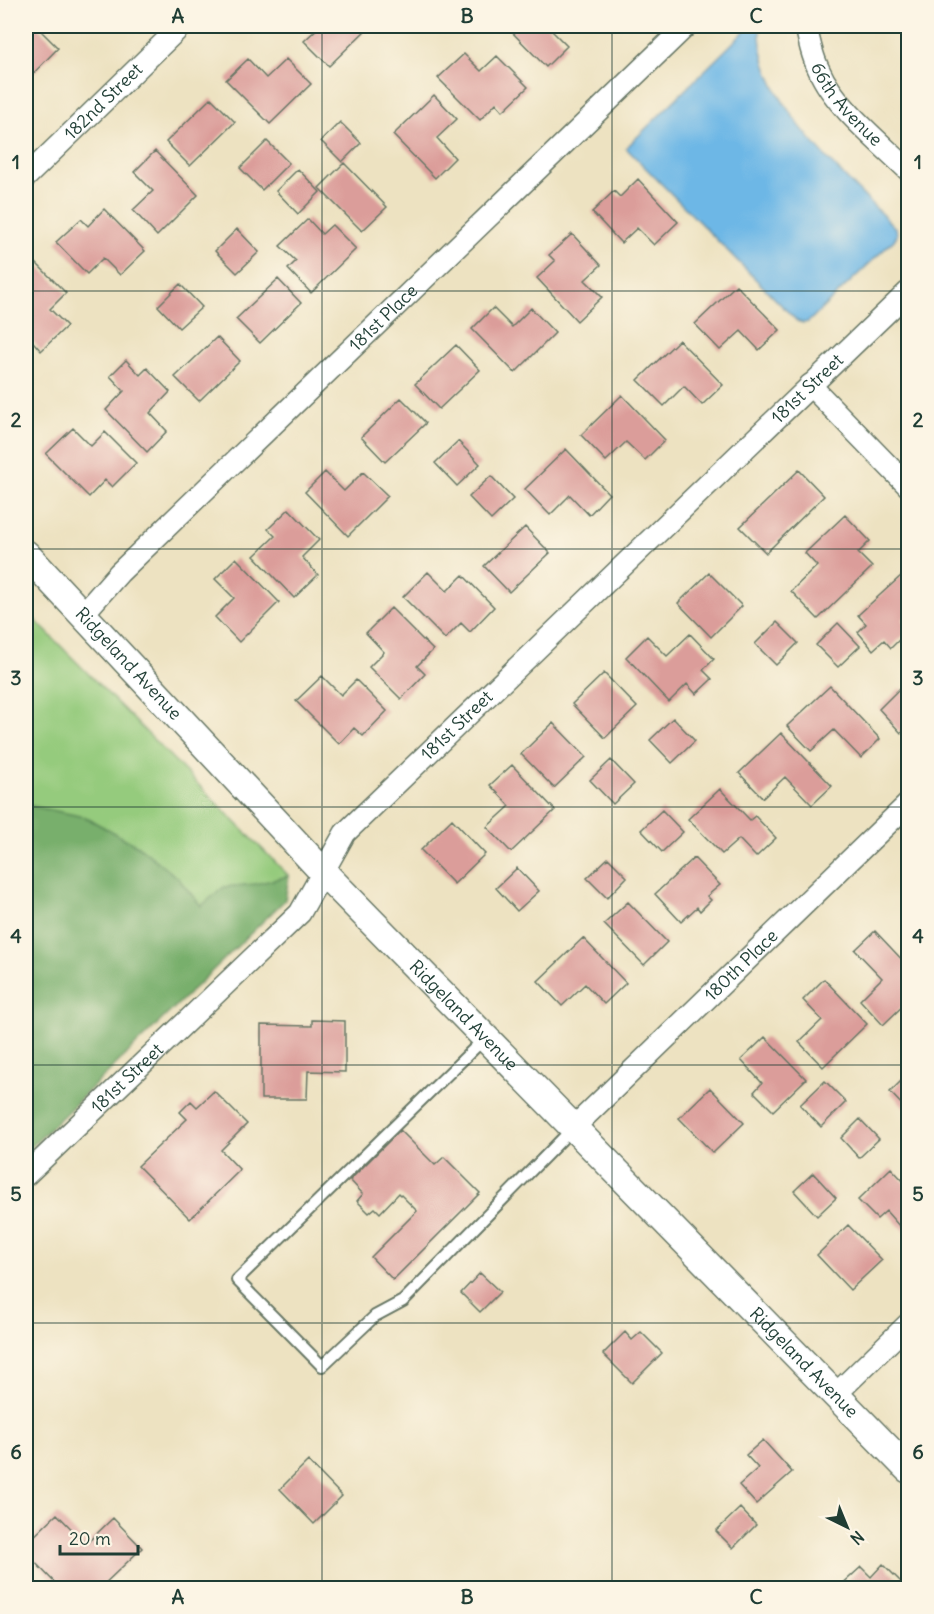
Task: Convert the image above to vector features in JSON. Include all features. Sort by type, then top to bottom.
[{"type":"street","name":"182nd Street","points":[[26,177],[181,26]]},
{"type":"street","name":"181st Place","points":[[83,614],[120,573],[686,26]]},
{"type":"street","name":"66th Avenue","points":[[806,26],[810,48],[819,72],[829,88],[858,121],[909,170]]},
{"type":"street","name":"181st Street","points":[[26,1175],[300,913],[345,833],[909,292]]},
{"type":"street","points":[[810,385],[909,486]]},
{"type":"street","name":"Ridgeland Avenue","points":[[26,554],[324,873],[909,1469]]},
{"type":"street","name":"180th Place","points":[[573,1128],[909,804]]},
{"type":"street","points":[[835,1395],[909,1324]]},
{"type":"lane","points":[[485,1038],[237,1280],[322,1366],[375,1316],[403,1300],[573,1128]]},
{"type":"green space","points":[[26,611],[289,876],[26,1129]]},
{"type":"green space","points":[[26,805],[85,817],[138,846],[178,878],[201,906],[224,887],[256,884],[289,876],[285,900],[26,1152]]},
{"type":"water","points":[[750,26],[760,27],[763,56],[773,84],[789,111],[831,163],[896,229],[897,235],[894,240],[808,322],[803,323],[797,321],[626,148]]},
{"type":"building","points":[[36,26],[58,48],[26,81],[26,33]]},
{"type":"building","points":[[320,26],[370,26],[329,66],[304,41]]},
{"type":"building","points":[[506,26],[550,26],[548,27],[567,46],[546,67]]},
{"type":"building","points":[[464,54],[481,71],[497,56],[528,87],[503,111],[496,103],[480,120],[438,78]]},
{"type":"building","points":[[248,59],[266,78],[286,59],[311,84],[270,124],[226,80]]},
{"type":"building","points":[[434,95],[457,119],[437,138],[455,158],[435,178],[393,135]]},
{"type":"building","points":[[211,98],[235,122],[190,166],[166,142]]},
{"type":"building","points":[[340,122],[361,143],[342,162],[321,141]]},
{"type":"building","points":[[267,141],[289,163],[262,190],[240,168]]},
{"type":"building","points":[[155,151],[198,195],[157,236],[133,210],[153,191],[134,172]]},
{"type":"building","points":[[344,163],[387,207],[362,231],[319,188]]},
{"type":"building","points":[[298,169],[320,192],[298,214],[276,191]]},
{"type":"building","points":[[638,179],[678,222],[654,245],[637,228],[621,243],[592,212],[614,191],[620,197]]},
{"type":"building","points":[[104,209],[145,251],[120,275],[103,258],[87,274],[56,242],[81,219],[88,226]]},
{"type":"building","points":[[308,219],[322,234],[332,225],[356,249],[311,293],[288,269],[296,261],[280,246]]},
{"type":"building","points":[[237,229],[259,252],[237,273],[215,251]]},
{"type":"building","points":[[572,234],[601,265],[585,280],[602,297],[577,321],[537,278],[555,261],[549,255]]},
{"type":"building","points":[[35,262],[66,293],[50,309],[67,326],[41,351],[26,334],[26,270]]},
{"type":"building","points":[[278,279],[301,303],[260,343],[236,319]]},
{"type":"building","points":[[180,284],[202,307],[179,328],[158,306]]},
{"type":"building","points":[[736,285],[780,330],[759,350],[741,331],[720,350],[695,324]]},
{"type":"building","points":[[493,308],[512,327],[531,308],[555,333],[515,373],[472,329]]},
{"type":"building","points":[[217,337],[240,361],[199,401],[175,377]]},
{"type":"building","points":[[679,340],[723,385],[702,405],[684,386],[664,406],[638,380]]},
{"type":"building","points":[[456,345],[480,370],[439,409],[415,384]]},
{"type":"building","points":[[126,360],[140,375],[147,368],[170,392],[150,413],[167,431],[147,452],[106,410],[124,391],[110,376]]},
{"type":"building","points":[[622,395],[665,440],[645,460],[626,442],[606,461],[581,435]]},
{"type":"building","points":[[401,398],[426,423],[385,462],[361,437]]},
{"type":"building","points":[[73,428],[91,446],[105,432],[136,463],[112,487],[105,480],[89,497],[46,454]]},
{"type":"building","points":[[458,441],[480,464],[457,486],[435,463]]},
{"type":"building","points":[[566,449],[609,494],[589,515],[570,495],[550,515],[525,489]]},
{"type":"building","points":[[799,470],[824,496],[766,553],[740,527]]},
{"type":"building","points":[[325,472],[344,491],[363,472],[388,496],[348,536],[305,492]]},
{"type":"building","points":[[491,476],[513,499],[491,520],[469,497]]},
{"type":"building","points":[[289,509],[319,540],[302,557],[318,575],[294,598],[254,556],[275,536],[268,529]]},
{"type":"building","points":[[845,515],[870,541],[858,553],[872,567],[818,619],[791,591],[817,566],[805,553]]},
{"type":"building","points":[[525,527],[550,553],[509,592],[484,566]]},
{"type":"building","points":[[236,558],[279,602],[239,642],[215,617],[234,598],[215,579]]},
{"type":"building","points":[[428,572],[447,591],[463,575],[494,607],[470,632],[461,623],[445,639],[403,597]]},
{"type":"building","points":[[709,573],[742,606],[711,637],[678,603]]},
{"type":"building","points":[[902,575],[908,582],[908,614],[902,620],[908,627],[908,631],[891,648],[884,640],[873,650],[858,632],[866,624],[858,615]]},
{"type":"building","points":[[391,608],[433,650],[417,666],[425,674],[401,699],[369,667],[384,652],[366,633]]},
{"type":"building","points":[[777,622],[798,643],[776,665],[755,644]]},
{"type":"building","points":[[838,623],[860,646],[838,667],[816,645]]},
{"type":"building","points":[[690,634],[714,659],[703,670],[712,679],[696,694],[687,684],[669,702],[626,657],[647,636],[667,656]]},
{"type":"building","points":[[604,673],[637,707],[605,738],[572,704]]},
{"type":"building","points":[[322,676],[341,695],[356,680],[387,711],[363,736],[354,728],[339,744],[296,701]]},
{"type":"building","points":[[830,686],[880,739],[861,758],[834,730],[811,751],[787,726]]},
{"type":"building","points":[[900,688],[908,697],[908,726],[901,733],[879,709]]},
{"type":"building","points":[[673,718],[695,741],[672,763],[650,740]]},
{"type":"building","points":[[553,723],[586,757],[554,788],[521,754]]},
{"type":"building","points":[[781,733],[832,786],[812,805],[785,777],[763,798],[739,773]]},
{"type":"building","points":[[611,760],[634,784],[613,804],[590,780]]},
{"type":"building","points":[[512,765],[555,810],[511,852],[487,827],[510,806],[490,785]]},
{"type":"building","points":[[720,789],[750,820],[755,816],[776,838],[756,857],[739,839],[722,854],[688,819]]},
{"type":"building","points":[[662,810],[683,832],[662,852],[641,830]]},
{"type":"building","points":[[452,819],[485,854],[454,884],[421,850]]},
{"type":"building","points":[[608,858],[627,877],[607,898],[587,878]]},
{"type":"building","points":[[694,858],[720,885],[707,896],[711,900],[700,911],[697,907],[681,922],[655,894]]},
{"type":"building","points":[[517,868],[539,891],[517,911],[496,888]]},
{"type":"building","points":[[628,902],[667,942],[644,965],[604,924]]},
{"type":"building","points":[[875,931],[908,966],[908,1001],[883,1025],[860,1000],[882,978],[855,950]]},
{"type":"building","points":[[583,938],[626,983],[604,1004],[585,984],[562,1006],[538,981]]},
{"type":"building","points":[[824,979],[867,1024],[823,1067],[799,1042],[822,1020],[803,1000]]},
{"type":"building","points":[[312,1020],[345,1021],[345,1072],[308,1071],[307,1099],[261,1099],[261,1025],[312,1026]]},
{"type":"building","points":[[765,1037],[806,1079],[773,1111],[754,1092],[762,1083],[741,1060]]},
{"type":"building","points":[[908,1074],[908,1111],[890,1092]]},
{"type":"building","points":[[825,1081],[846,1102],[821,1127],[800,1105]]},
{"type":"building","points":[[710,1088],[744,1123],[713,1153],[679,1118]]},
{"type":"building","points":[[214,1091],[247,1124],[221,1150],[240,1170],[190,1219],[138,1166],[187,1119],[180,1112],[191,1101],[197,1107]]},
{"type":"building","points":[[860,1119],[879,1139],[859,1158],[841,1138]]},
{"type":"building","points":[[400,1130],[435,1165],[444,1157],[480,1193],[393,1280],[371,1257],[417,1211],[399,1193],[380,1213],[375,1208],[369,1213],[357,1201],[363,1194],[350,1180]]},
{"type":"building","points":[[891,1168],[908,1186],[908,1236],[886,1211],[877,1219],[858,1200]]},
{"type":"building","points":[[813,1173],[836,1198],[817,1216],[794,1191]]},
{"type":"building","points":[[848,1225],[882,1260],[850,1290],[817,1255]]},
{"type":"building","points":[[480,1273],[500,1292],[480,1312],[461,1293]]},
{"type":"building","points":[[625,1332],[632,1340],[641,1332],[662,1353],[632,1383],[603,1354]]},
{"type":"building","points":[[763,1440],[792,1472],[756,1504],[739,1485],[758,1468],[746,1455]]},
{"type":"building","points":[[308,1461],[342,1496],[314,1524],[280,1489]]},
{"type":"building","points":[[740,1508],[756,1525],[733,1548],[716,1531]]},
{"type":"building","points":[[57,1514],[86,1544],[113,1518],[142,1548],[100,1588],[70,1588],[67,1586],[60,1588],[26,1553],[26,1544]]},
{"type":"building","points":[[883,1564],[907,1588],[838,1588],[861,1567],[871,1577]]}]
